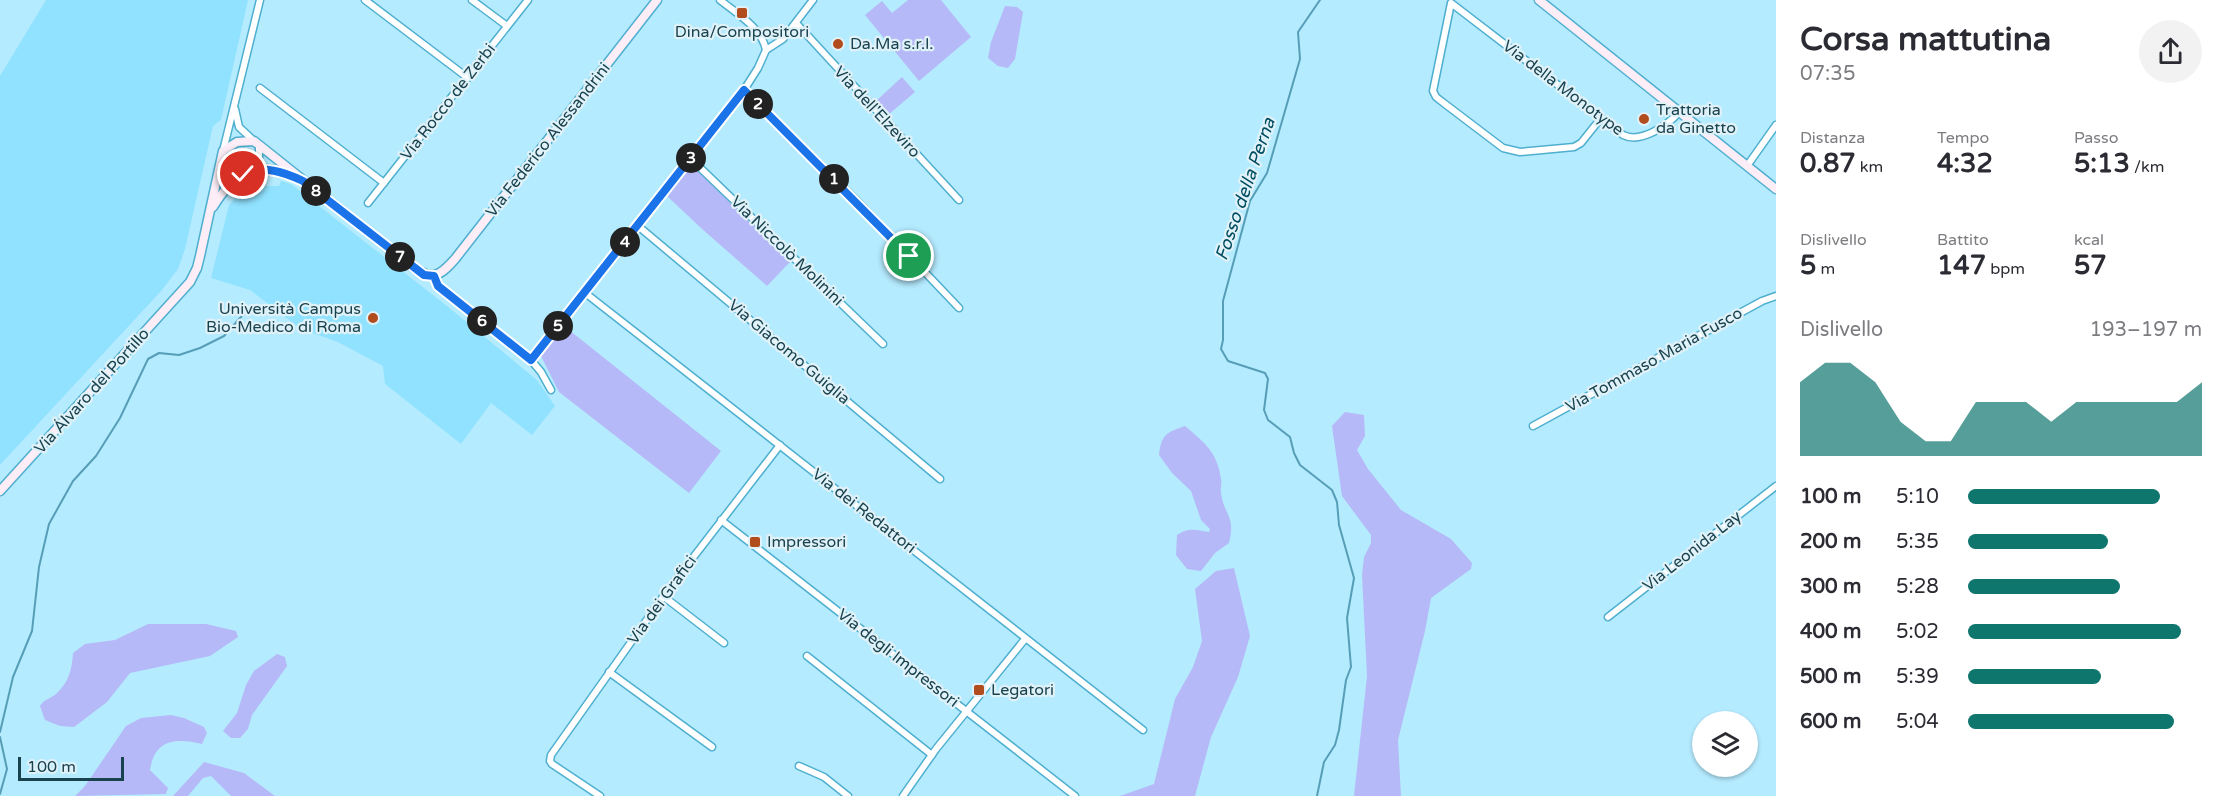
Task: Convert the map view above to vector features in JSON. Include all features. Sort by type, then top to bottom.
[{"type":"street","points":[[260,0],[222,155],[228,169],[248,172],[266,169],[282,171],[303,181]]},
{"type":"street","points":[[365,0],[468,78]]},
{"type":"street","points":[[472,0],[507,26]]},
{"type":"street","name":"Via Rocco de Zerbi","points":[[368,203],[528,0]]},
{"type":"street","name":"Via Federico Alessandrini","points":[[434,276],[445,270],[455,259],[657,0]]},
{"type":"street","points":[[720,0],[754,29],[762,38],[766,50]]},
{"type":"street","points":[[531,360],[744,90],[766,50],[781,41],[813,0]]},
{"type":"street","points":[[1539,0],[1776,189]]},
{"type":"street","name":"Via della Monotype","points":[[1601,118],[1581,143],[1574,147],[1520,152],[1503,148],[1445,105],[1433,92],[1451,3],[1624,135],[1633,137],[1663,127],[1679,112]]},
{"type":"street","name":"Via dell'Elzeviro","points":[[796,23],[958,200]]},
{"type":"street","points":[[260,88],[384,183]]},
{"type":"street","points":[[744,90],[859,203],[959,308]]},
{"type":"street","points":[[235,102],[238,125],[256,143],[424,275],[434,276],[438,286],[531,360],[551,390]]},
{"type":"street","points":[[1747,166],[1776,125]]},
{"type":"street","points":[[1769,135],[1776,140]]},
{"type":"street","points":[[222,155],[237,142],[256,143]]},
{"type":"street","points":[[209,213],[228,186],[259,161],[256,143]]},
{"type":"street","name":"Via Álvaro del Portillo","points":[[0,491],[184,290],[197,268],[222,155]]},
{"type":"street","name":"Via Niccolò Molinini","points":[[691,159],[883,344]]},
{"type":"street","name":"Via Giacomo Guiglia","points":[[638,226],[940,479]]},
{"type":"street","name":"Via dei Redattori","points":[[584,292],[1143,730]]},
{"type":"street","name":"Via Tommaso Maria Fusco","points":[[1533,426],[1762,301],[1776,296]]},
{"type":"street","name":"Via dei Grafici","points":[[598,796],[552,764],[550,759],[552,753],[663,596],[780,445]]},
{"type":"street","name":"Via Leonida Lay","points":[[1608,617],[1776,486]]},
{"type":"street","name":"Via degli Impressori","points":[[721,520],[1075,796]]},
{"type":"street","points":[[663,596],[724,643]]},
{"type":"street","points":[[903,796],[966,711],[1025,639]]},
{"type":"street","points":[[807,656],[932,755]]},
{"type":"street","points":[[609,672],[712,747]]},
{"type":"street","points":[[799,766],[824,777],[848,796]]},
{"type":"shaded area","points":[[46,0],[248,0],[221,120],[213,126],[185,249],[178,269],[162,290],[0,465],[0,76]]},
{"type":"shaded area","points":[[908,0],[941,0],[971,37],[919,81],[865,15],[882,1],[892,13]]},
{"type":"shaded area","points":[[1005,6],[1017,7],[1023,12],[1015,59],[1008,68],[998,66],[988,58],[991,42]]},
{"type":"shaded area","points":[[902,77],[915,92],[888,115],[875,102]]},
{"type":"shaded area","points":[[688,167],[695,168],[791,261],[767,286],[667,196]]},
{"type":"shaded area","name":"Università Campus Bio-Medico di Roma","points":[[281,181],[291,184],[537,380],[555,406],[532,435],[491,403],[461,444],[385,384],[383,366],[338,342],[301,329],[250,290],[211,278],[229,205],[242,191],[255,186],[279,186]]},
{"type":"shaded area","points":[[564,326],[721,451],[689,493],[559,392],[541,356]]},
{"type":"shaded area","points":[[1345,412],[1364,415],[1365,436],[1357,450],[1368,469],[1401,510],[1451,539],[1472,563],[1471,569],[1431,598],[1398,740],[1401,796],[1354,796],[1367,676],[1362,575],[1364,557],[1371,543],[1371,535],[1342,496],[1332,426]]},
{"type":"shaded area","points":[[1185,426],[1204,443],[1213,455],[1221,479],[1222,501],[1231,527],[1229,543],[1215,553],[1201,571],[1187,569],[1176,555],[1177,535],[1189,530],[1209,532],[1210,529],[1201,520],[1191,491],[1172,473],[1159,455],[1161,443],[1166,435]]},
{"type":"shaded area","points":[[1234,568],[1250,636],[1238,677],[1211,737],[1195,796],[1120,796],[1154,784],[1175,699],[1193,667],[1202,641],[1195,589],[1216,571]]},
{"type":"shaded area","points":[[148,624],[206,624],[236,631],[238,637],[210,656],[130,673],[107,702],[74,727],[60,726],[45,720],[40,706],[64,685],[71,670],[73,653],[85,644],[115,640]]},
{"type":"shaded area","points":[[277,654],[285,657],[287,666],[252,715],[248,729],[240,738],[231,738],[223,731],[237,713],[246,685],[254,671]]},
{"type":"shaded area","points":[[171,715],[204,727],[207,733],[202,744],[175,741],[156,752],[150,770],[168,788],[166,794],[75,796],[85,786],[126,726],[141,718]]},
{"type":"shaded area","points":[[204,762],[244,773],[275,796],[231,796],[211,776],[203,778],[188,796],[173,796]]},
{"type":"waterway","name":"Fosso della Perna","points":[[1317,796],[1324,762],[1335,745],[1339,730],[1346,680],[1351,667],[1347,618],[1354,578],[1339,525],[1337,502],[1332,490],[1300,465],[1290,437],[1268,420],[1264,410],[1268,379],[1265,373],[1228,361],[1221,349],[1223,301],[1250,201],[1267,173],[1300,59],[1298,32],[1320,0]]},
{"type":"waterway","points":[[0,732],[13,677],[32,631],[39,567],[49,524],[73,481],[96,456],[120,418],[148,359],[159,353],[179,355],[224,336],[249,308]]},
{"type":"waterway","points":[[0,737],[7,769],[0,794]]},
{"type":"place","name":"Dina/Compositori","points":[[742,13]]},
{"type":"place","name":"Da.Ma s.r.l.","points":[[838,44]]},
{"type":"place","name":"Trattoria da Ginetto","points":[[1644,119]]},
{"type":"place","name":"Università Campus Bio-Medico di Roma","points":[[373,318]]},
{"type":"place","name":"Impressori","points":[[755,542]]},
{"type":"place","name":"Legatori","points":[[979,690]]},
{"type":"route","points":[[243,174],[252,170],[266,169],[282,171],[303,181],[424,275],[434,276],[438,286],[531,360],[744,90],[859,203],[909,256]]}]
